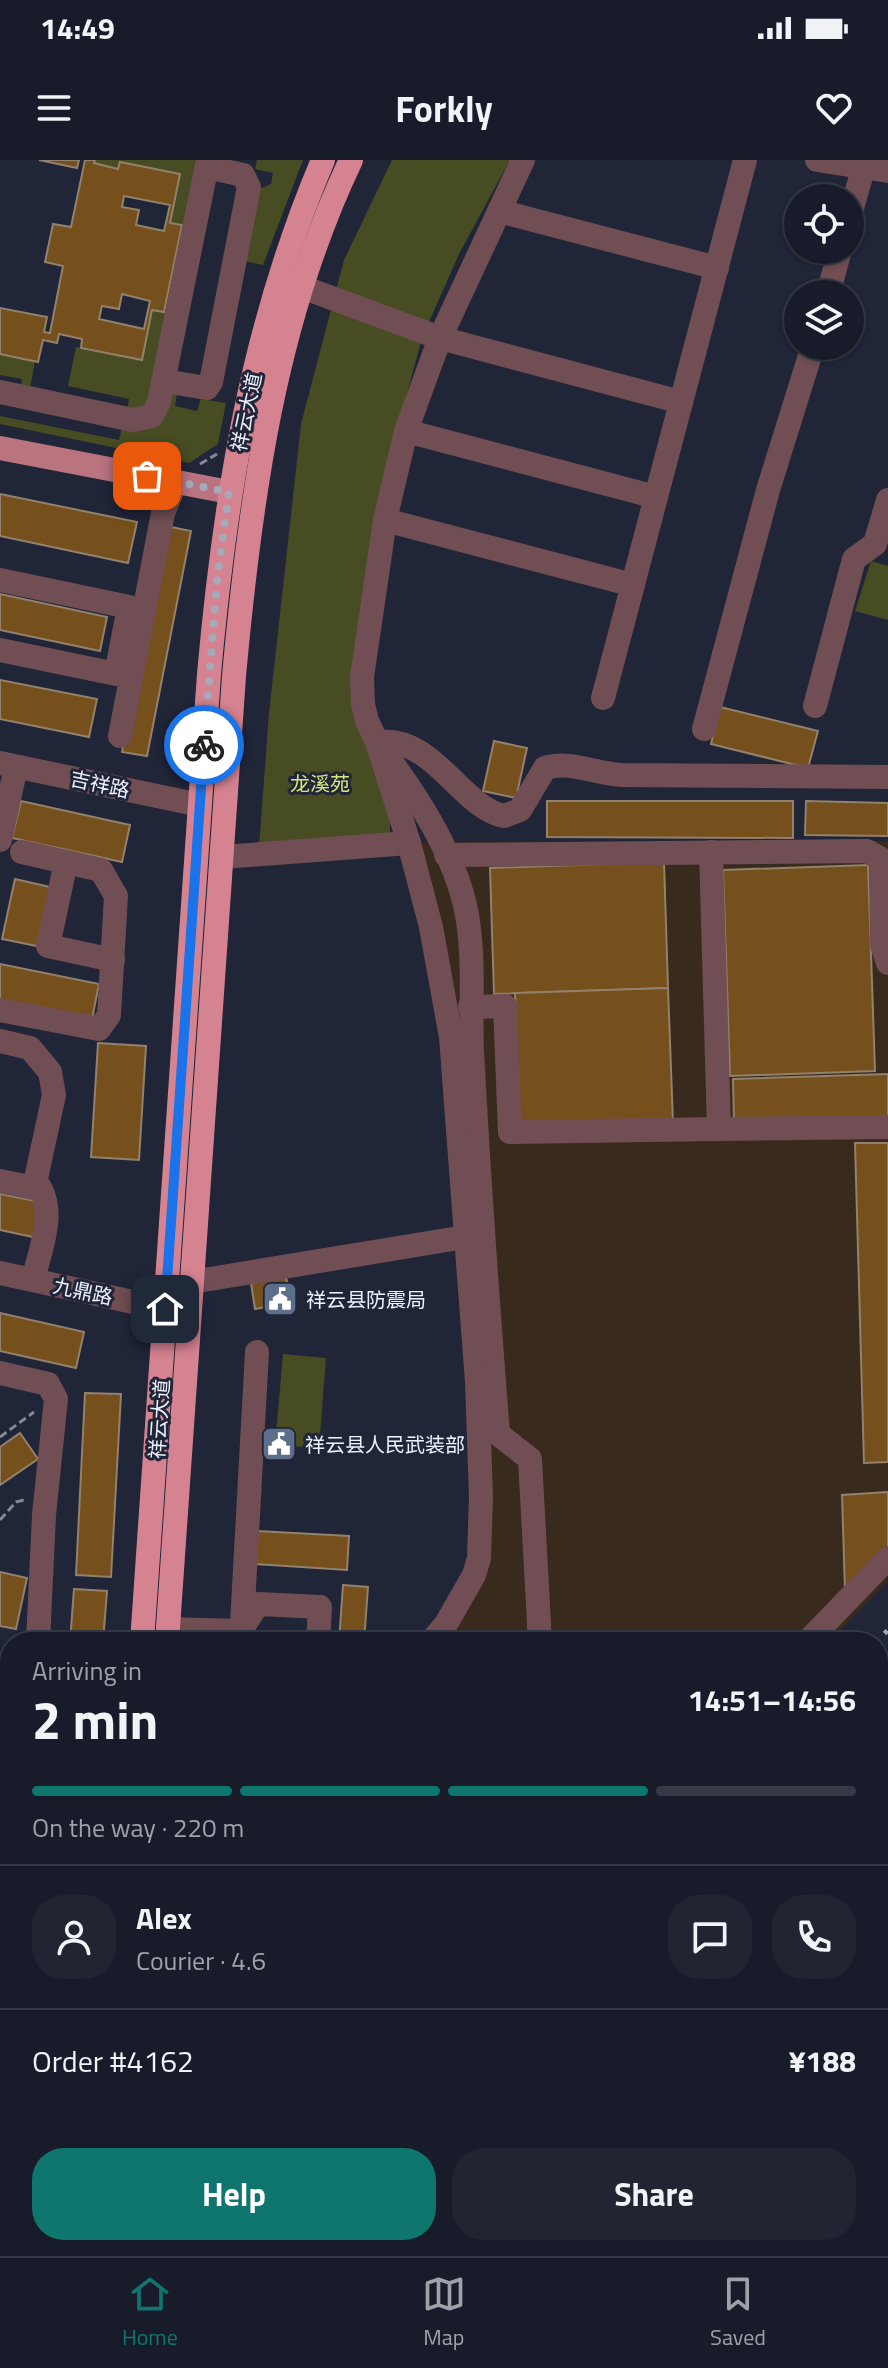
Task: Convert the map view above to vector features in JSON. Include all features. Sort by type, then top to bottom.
[{"type":"highway","name":"祥云大道","points":[[143,1632],[213,628],[229,492],[266,321],[292,237],[323,160]]},
{"type":"highway","name":"祥云大道","points":[[168,1632],[234,676],[248,539],[274,390],[302,287],[351,160]]},
{"type":"highway","points":[[200,805],[225,809]]},
{"type":"highway","points":[[165,1309],[190,1312]]},
{"type":"main road","points":[[0,448],[229,492]]},
{"type":"street","points":[[439,1632],[474,1575],[480,1549],[477,1382],[451,1037],[431,927],[409,843],[377,742],[367,721],[362,677],[385,520],[406,431],[440,338],[523,160]]},
{"type":"street","points":[[603,698],[745,160]]},
{"type":"street","points":[[817,160],[888,171]]},
{"type":"street","points":[[0,392],[133,420],[144,419],[156,411],[208,163],[243,175],[249,187],[211,382],[207,388],[163,381]]},
{"type":"street","points":[[859,184],[864,166]]},
{"type":"street","points":[[499,211],[717,268]]},
{"type":"street","points":[[302,287],[440,338],[681,402]]},
{"type":"street","points":[[704,729],[768,490],[809,360]]},
{"type":"street","points":[[406,431],[656,497]]},
{"type":"street","points":[[120,736],[163,513],[176,482]]},
{"type":"street","points":[[815,706],[854,559],[875,544],[888,500]]},
{"type":"street","points":[[385,520],[633,585]]},
{"type":"street","points":[[0,580],[129,607],[116,674],[0,650]]},
{"type":"street","points":[[377,742],[396,741],[408,746],[430,760],[488,809],[504,816],[518,812],[542,772],[556,765],[622,775],[888,777]]},
{"type":"street","points":[[377,742],[413,792],[446,855],[466,914],[498,1434],[530,1459],[539,1632]]},
{"type":"street","points":[[0,840],[8,765]]},
{"type":"street","name":"吉祥路","points":[[8,765],[200,805]]},
{"type":"street","points":[[222,857],[409,843]]},
{"type":"street","points":[[446,855],[867,851],[881,859],[882,945],[888,963]]},
{"type":"street","points":[[0,1010],[99,1029],[109,1015],[116,896],[101,870],[22,852]]},
{"type":"street","points":[[711,852],[719,1129]]},
{"type":"street","points":[[66,862],[48,946],[113,960]]},
{"type":"street","points":[[470,1007],[505,1006],[510,1132],[888,1127]]},
{"type":"street","points":[[0,1041],[30,1048],[50,1072],[54,1095],[34,1188],[0,1181]]},
{"type":"street","points":[[33,1280],[47,1208],[43,1191],[36,1182]]},
{"type":"street","points":[[192,1282],[465,1237]]},
{"type":"street","name":"九鼎路","points":[[0,1273],[165,1309]]},
{"type":"street","points":[[243,1632],[257,1352]]},
{"type":"street","points":[[0,1373],[48,1384],[56,1399],[39,1632]]},
{"type":"street","points":[[817,1632],[888,1558]]},
{"type":"street","points":[[246,1632],[258,1604],[320,1607],[319,1632]]},
{"type":"path","points":[[0,1437],[41,1408]]},
{"type":"path","points":[[0,1520],[16,1502],[47,1492]]},
{"type":"shaded area","points":[[888,841],[888,1581],[839,1632],[447,1632],[480,1575],[467,1195],[412,842]]},
{"type":"green space","points":[[95,160],[200,160],[187,226],[170,223],[180,174],[120,162],[118,169],[94,163]]},
{"type":"green space","points":[[257,160],[303,160],[263,265],[243,261],[259,189],[271,184],[273,173],[255,169]]},
{"type":"green space","name":"龙溪苑","points":[[392,160],[510,160],[459,254],[422,338],[395,438],[353,701],[390,813],[390,834],[259,847],[269,713],[301,424],[344,260]]},
{"type":"green space","points":[[152,310],[168,312],[148,405],[127,411],[129,399],[68,386],[76,347],[141,360]]},
{"type":"green space","points":[[0,354],[35,361],[30,388],[20,390],[22,379],[0,375]]},
{"type":"green space","points":[[177,394],[175,406],[197,411],[201,399],[226,403],[218,444],[189,463],[0,424],[0,416],[119,440],[122,427],[169,396]]},
{"type":"green space","points":[[871,561],[888,566],[888,620],[855,611]]},
{"type":"green space","points":[[283,1354],[326,1358],[319,1448],[275,1445]]},
{"type":"building","points":[[39,160],[79,160],[77,168]]},
{"type":"building","points":[[85,160],[95,160],[94,163],[118,169],[120,162],[180,174],[170,223],[182,225],[164,312],[152,310],[142,360],[81,348],[82,339],[59,334],[57,343],[43,340],[38,362],[0,354],[0,308],[47,317],[44,332],[50,333],[63,266],[45,262],[53,224],[71,227]],"holes":[[[124,196],[170,205],[164,231],[136,225],[139,210],[122,207]],[[122,294],[150,301],[144,329],[99,319],[102,306],[119,309]]]},
{"type":"building","points":[[0,494],[137,522],[128,563],[0,536]]},
{"type":"building","points":[[166,526],[191,531],[147,756],[122,752]]},
{"type":"building","points":[[0,594],[107,617],[100,651],[0,630]]},
{"type":"building","points":[[0,680],[97,699],[89,737],[0,719]]},
{"type":"building","points":[[720,707],[818,731],[808,768],[711,744]]},
{"type":"building","points":[[494,741],[527,748],[516,798],[483,791]]},
{"type":"building","points":[[21,801],[130,825],[122,862],[12,838]]},
{"type":"building","points":[[547,801],[793,801],[793,838],[547,837]]},
{"type":"building","points":[[806,801],[888,803],[888,836],[805,835]]},
{"type":"building","points":[[664,862],[668,988],[494,994],[490,868]]},
{"type":"building","points":[[868,865],[875,1071],[730,1076],[723,870]]},
{"type":"building","points":[[15,879],[50,887],[37,946],[2,939]]},
{"type":"building","points":[[0,964],[99,984],[92,1019],[0,1001]]},
{"type":"building","points":[[668,988],[673,1123],[519,1127],[515,993]]},
{"type":"building","points":[[98,1043],[146,1046],[139,1160],[91,1157]]},
{"type":"building","points":[[888,1074],[888,1118],[734,1123],[733,1079]]},
{"type":"building","points":[[855,1143],[888,1143],[888,1462],[864,1463]]},
{"type":"building","points":[[0,1194],[40,1202],[33,1237],[0,1230]]},
{"type":"building","points":[[286,1277],[291,1302],[255,1309],[251,1283]]},
{"type":"building","points":[[0,1313],[84,1332],[76,1368],[0,1351]]},
{"type":"building","points":[[85,1393],[121,1394],[111,1577],[76,1575]]},
{"type":"building","points":[[20,1433],[38,1459],[0,1485],[0,1447]]},
{"type":"building","points":[[888,1492],[888,1547],[845,1590],[842,1495]]},
{"type":"building","points":[[257,1531],[349,1536],[347,1570],[255,1564]]},
{"type":"building","points":[[0,1572],[27,1578],[16,1629],[0,1626]]},
{"type":"building","points":[[343,1585],[368,1587],[365,1632],[340,1632]]},
{"type":"building","points":[[74,1589],[107,1591],[104,1632],[71,1632]]},
{"type":"way so far","points":[[147,476],[229,492],[217,581],[204,745]]},
{"type":"place","name":"祥云县防震局","points":[[280,1299]]},
{"type":"place","name":"祥云县人民武装部","points":[[279,1444]]},
{"type":"route","points":[[165,1309],[204,745]]}]
